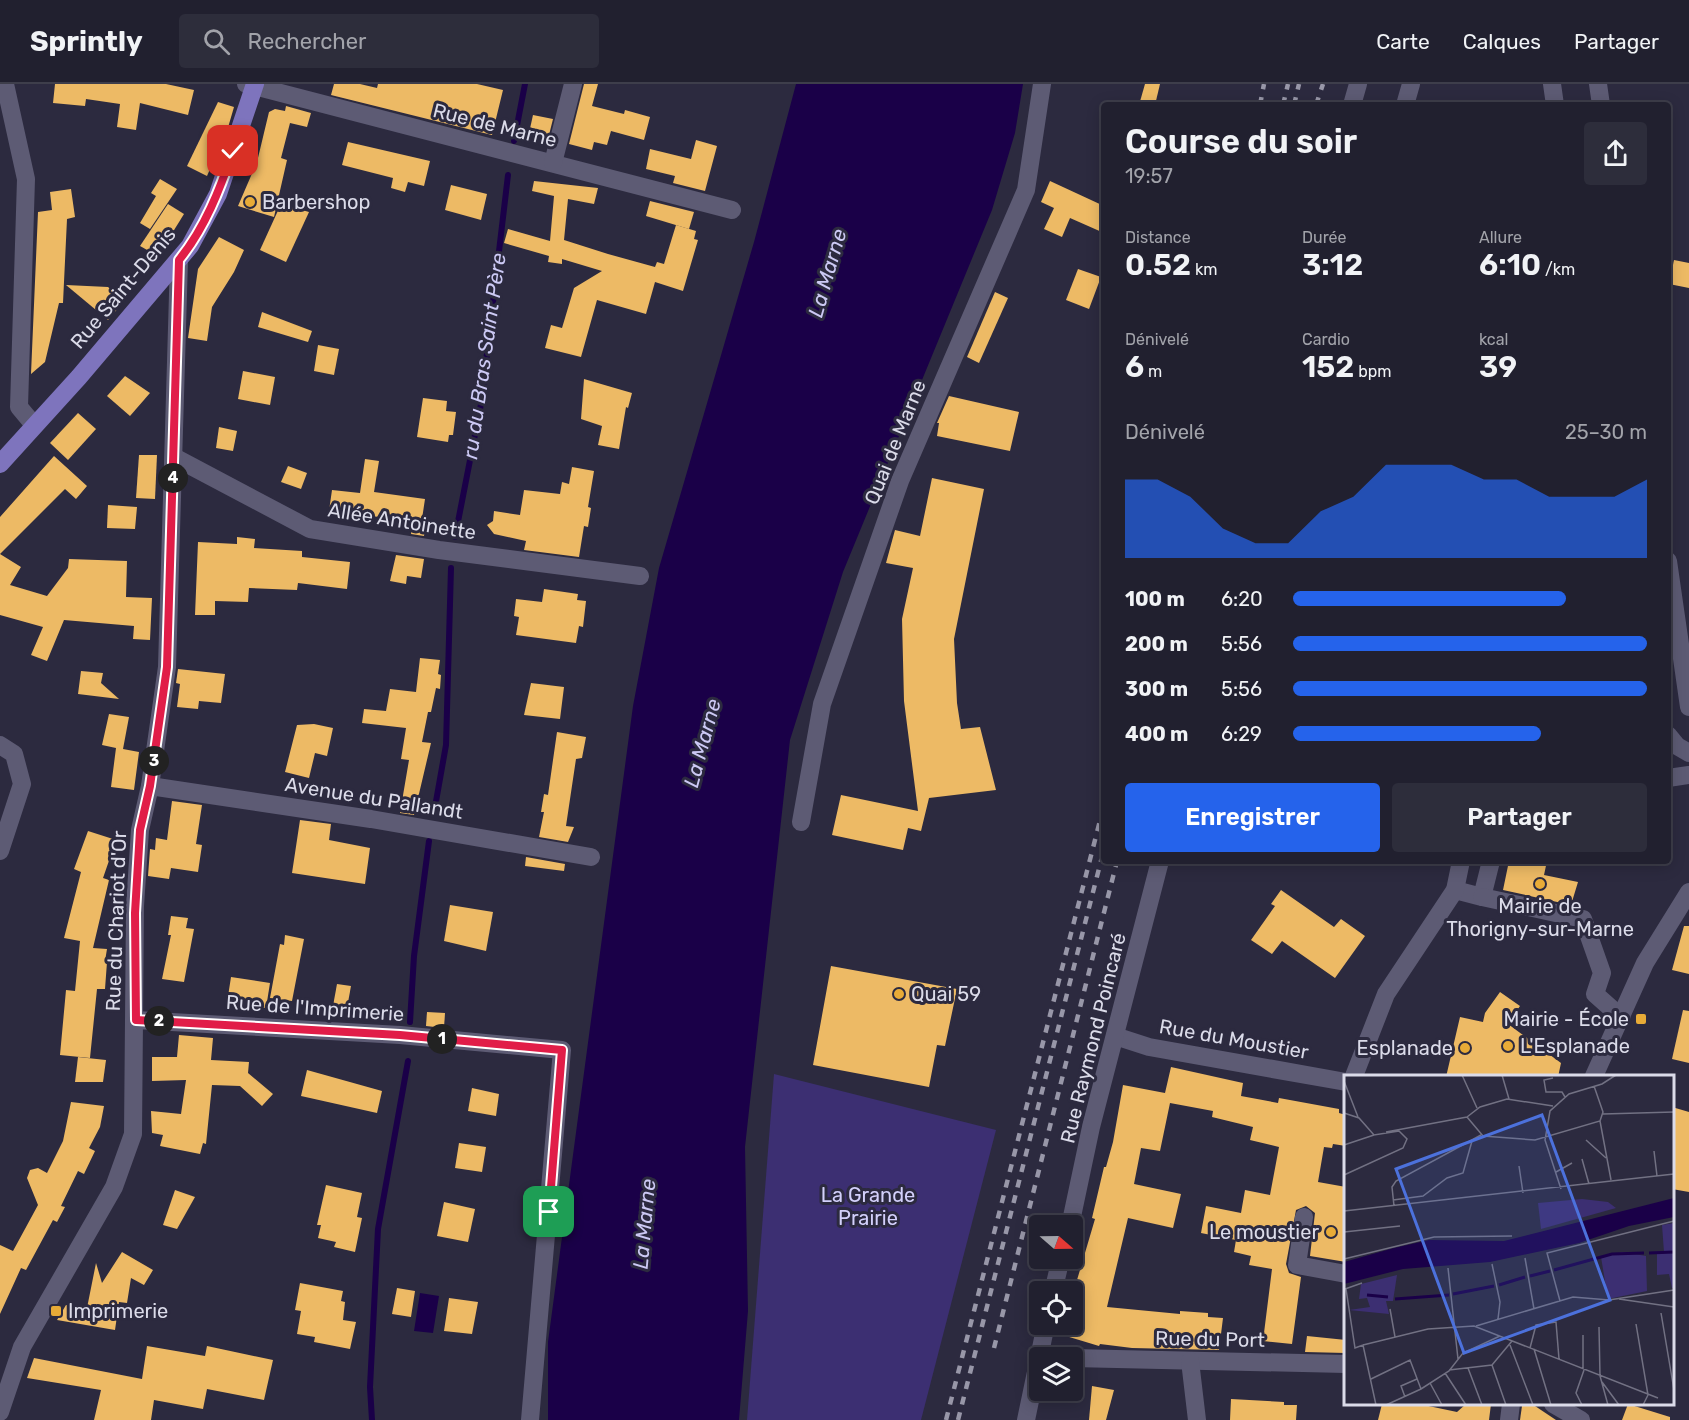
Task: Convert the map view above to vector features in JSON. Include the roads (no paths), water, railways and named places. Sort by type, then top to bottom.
[{"type":"main road","name":"Rue Saint-Denis","points":[[0,464],[190,246],[218,194],[252,85]]},
{"type":"street","points":[[5,84],[26,179],[19,406],[34,425]]},
{"type":"street","points":[[553,163],[573,84]]},
{"type":"street","name":"Quai de Marne","points":[[801,822],[822,704],[900,481],[1026,190],[1042,84]]},
{"type":"street","points":[[1353,102],[1358,84]]},
{"type":"street","points":[[1406,102],[1411,84]]},
{"type":"street","points":[[1552,84],[1555,102]]},
{"type":"street","points":[[1598,84],[1601,102]]},
{"type":"street","name":"Rue de Marne","points":[[252,85],[732,210]]},
{"type":"street","name":"Rue du Chariot d'Or","points":[[0,1412],[22,1347],[114,1187],[133,1134],[136,1020],[135,906],[140,830],[150,786],[167,667],[179,260]]},
{"type":"street","name":"Allée Antoinette","points":[[174,457],[310,529],[640,576]]},
{"type":"street","points":[[1671,568],[1680,587],[1689,707]]},
{"type":"street","points":[[1671,739],[1677,746],[1689,753]]},
{"type":"street","points":[[0,851],[22,784],[7,750]]},
{"type":"street","points":[[1671,778],[1689,775]]},
{"type":"street","name":"Avenue du Pallandt","points":[[150,786],[370,819],[591,857]]},
{"type":"street","name":"Rue Raymond Poincaré","points":[[1073,1215],[1159,864]]},
{"type":"street","points":[[1355,1075],[1386,994],[1455,890],[1460,864]]},
{"type":"street","points":[[1482,897],[1490,864]]},
{"type":"street","points":[[1455,890],[1583,919],[1602,974],[1594,994],[1622,1018]]},
{"type":"street","points":[[1595,1075],[1645,963],[1689,892]]},
{"type":"street","name":"Rue de l'Imprimerie","points":[[136,1020],[400,1035],[562,1050],[530,1420]]},
{"type":"street","name":"Rue du Moustier","points":[[1115,1036],[1149,1047],[1344,1082]]},
{"type":"street","points":[[1304,1217],[1297,1265],[1344,1274]]},
{"type":"street","name":"Rue du Port","points":[[1083,1358],[1344,1364]]},
{"type":"street","points":[[1190,1361],[1197,1420]]},
{"type":"street","points":[[1026,1420],[1030,1401]]},
{"type":"street","points":[[1509,1420],[1511,1405]]},
{"type":"street","points":[[1555,1405],[1581,1420]]},
{"type":"water","name":"La Marne","points":[[796,84],[1023,84],[1015,133],[992,210],[843,572],[790,740],[745,1147],[748,1311],[739,1420],[548,1420],[548,1342],[633,706],[659,568],[754,242]]},
{"type":"water","points":[[420,1293],[439,1296],[433,1333],[414,1331]]},
{"type":"waterway","name":"ru du Bras Saint Père","points":[[514,141],[525,84]]},
{"type":"waterway","name":"ru du Bras Saint Père","points":[[455,537],[481,404],[508,175]]},
{"type":"waterway","name":"ru du Bras Saint Père","points":[[435,807],[446,745],[451,568]]},
{"type":"waterway","name":"ru du Bras Saint Père","points":[[410,1022],[414,956],[429,841]]},
{"type":"waterway","name":"ru du Bras Saint Père","points":[[372,1420],[370,1387],[378,1229],[408,1061]]},
{"type":"railway","points":[[1261,102],[1264,84]]},
{"type":"railway","points":[[1284,102],[1288,84]]},
{"type":"railway","points":[[1295,102],[1299,84]]},
{"type":"railway","points":[[1317,102],[1323,84]]},
{"type":"railway","points":[[946,1420],[1101,817]]},
{"type":"railway","points":[[958,1420],[1101,861]]},
{"type":"railway","points":[[994,1348],[1116,864]]},
{"type":"place","name":"Barbershop","points":[[250,202]]},
{"type":"place","name":"Mairie de Thorigny-sur-Marne","points":[[1540,884]]},
{"type":"place","name":"Quai 59","points":[[899,994]]},
{"type":"place","name":"Mairie - École","points":[[1641,1019]]},
{"type":"place","name":"L'Esplanade","points":[[1508,1046]]},
{"type":"place","name":"Esplanade","points":[[1465,1048]]},
{"type":"place","name":"Le moustier","points":[[1331,1232]]},
{"type":"place","name":"Imprimerie","points":[[56,1311]]},
{"type":"park label","name":"La Grande Prairie","points":[[868,1206]]}]
